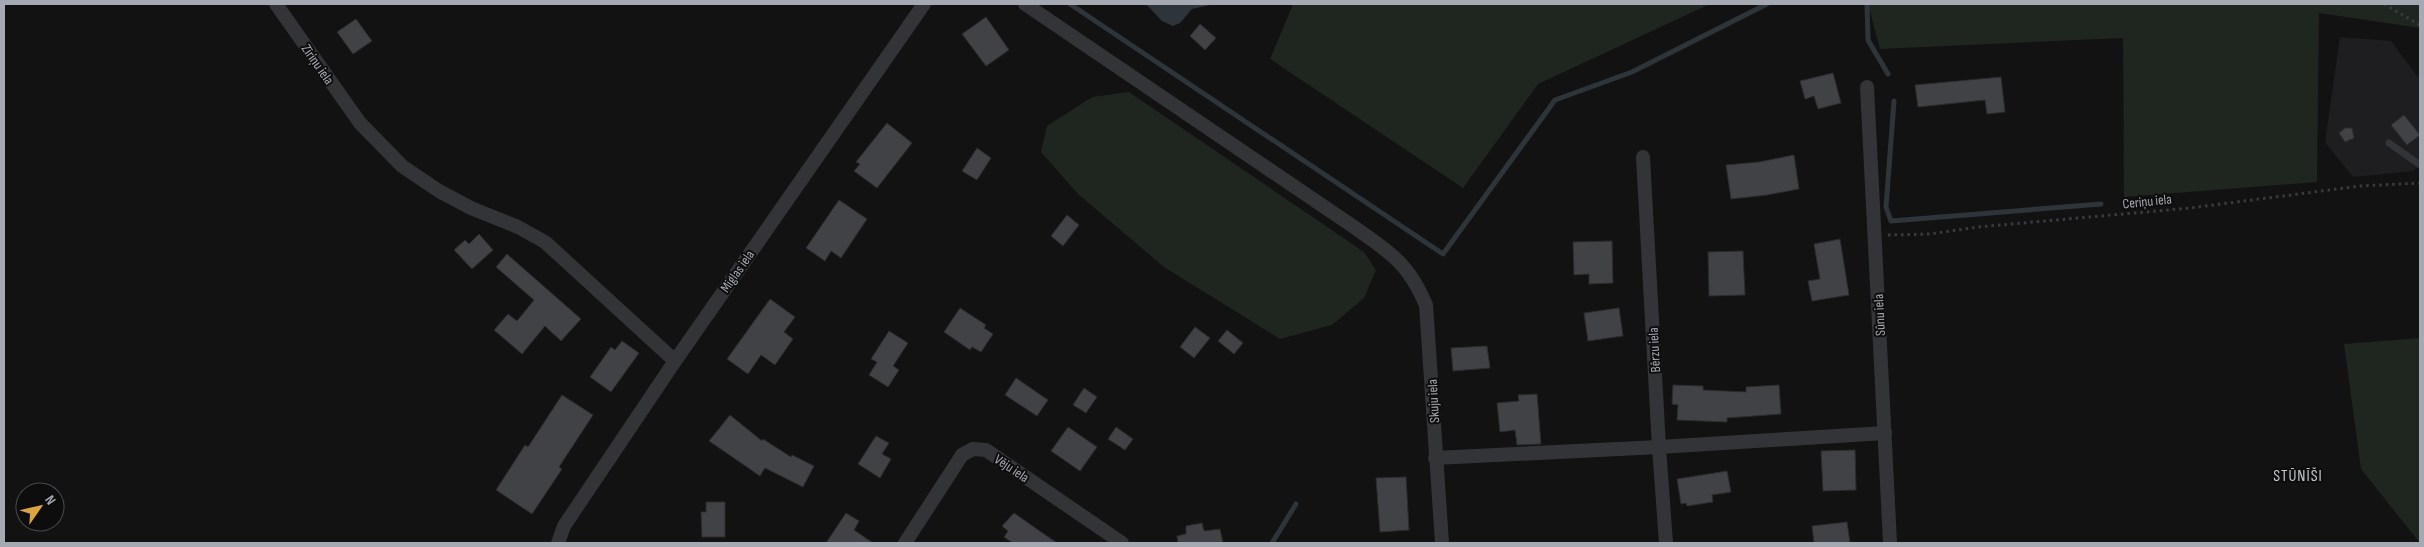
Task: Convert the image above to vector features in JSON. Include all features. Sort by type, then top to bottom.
[{"type":"street","name":"Zīriņu iela","points":[[276,4],[360,123],[402,166],[439,191],[471,208],[518,227],[544,242],[675,361]]},
{"type":"street","name":"Miglas iela","points":[[558,543],[564,526],[675,361],[924,4]]},
{"type":"street","name":"Skuju iela","points":[[1025,4],[1354,227],[1404,265],[1417,284],[1426,305],[1442,543]]},
{"type":"street","name":"Sūnu iela","points":[[1867,87],[1890,543]]},
{"type":"street","name":"Bērzu iela","points":[[1643,157],[1666,543]]},
{"type":"street","points":[[1435,458],[1885,433]]},
{"type":"street","name":"Vēju iela","points":[[904,543],[962,455],[973,449],[986,450],[1122,543]]},
{"type":"lane","points":[[2389,143],[2420,165]]},
{"type":"path","points":[[2384,4],[2420,25]]},
{"type":"path","name":"Ceriņu iela","points":[[1874,236],[1930,234],[1978,227],[2190,208],[2360,186],[2420,183]]},
{"type":"shaded area","points":[[1146,4],[1214,4],[1192,9],[1180,23],[1173,26],[1162,21]]},
{"type":"shaded area","points":[[1293,4],[1710,4],[1538,84],[1463,188],[1270,59]]},
{"type":"shaded area","points":[[1868,4],[2420,4],[2420,28],[2319,13],[2317,182],[2124,197],[2123,38],[1880,49]]},
{"type":"shaded area","points":[[2340,37],[2391,41],[2420,80],[2420,164],[2413,171],[2353,177],[2325,142]]},
{"type":"shaded area","points":[[1129,92],[1364,252],[1376,270],[1364,298],[1332,325],[1280,339],[1164,267],[1078,194],[1041,152],[1047,126],[1092,97]]},
{"type":"shaded area","points":[[2420,338],[2420,543],[2361,469],[2344,344]]},
{"type":"building","points":[[986,17],[1009,50],[986,66],[962,34]]},
{"type":"building","points":[[356,19],[372,41],[353,54],[337,32]]},
{"type":"building","points":[[1200,24],[1216,38],[1205,50],[1190,36]]},
{"type":"building","points":[[1833,73],[1841,103],[1818,109],[1814,96],[1805,99],[1800,81]]},
{"type":"building","points":[[2001,77],[2005,112],[1987,114],[1985,100],[1918,107],[1915,85]]},
{"type":"building","points":[[2404,115],[2420,135],[2407,145],[2391,125]]},
{"type":"building","points":[[887,123],[912,143],[877,188],[854,171],[860,164],[856,162]]},
{"type":"building","points":[[2345,128],[2352,128],[2354,138],[2345,142],[2339,133]]},
{"type":"building","points":[[977,148],[991,158],[977,180],[962,171]]},
{"type":"building","points":[[1794,155],[1799,189],[1731,199],[1726,165],[1759,162]]},
{"type":"building","points":[[839,200],[867,219],[841,258],[831,251],[825,261],[806,248]]},
{"type":"building","points":[[1067,215],[1079,225],[1063,246],[1051,236]]},
{"type":"building","points":[[479,234],[493,250],[472,269],[454,250],[465,240],[469,244]]},
{"type":"building","points":[[1840,239],[1849,295],[1812,301],[1808,281],[1820,279],[1814,244]]},
{"type":"building","points":[[1612,241],[1613,283],[1589,284],[1589,274],[1574,275],[1573,242]]},
{"type":"building","points":[[1743,251],[1745,295],[1709,296],[1708,252]]},
{"type":"building","points":[[507,254],[581,319],[561,341],[545,326],[522,354],[494,330],[508,314],[517,321],[534,300],[496,267]]},
{"type":"building","points":[[770,299],[795,317],[784,332],[793,339],[775,365],[761,355],[748,374],[727,359]]},
{"type":"building","points":[[960,308],[986,325],[984,328],[993,334],[981,352],[972,347],[970,350],[944,332]]},
{"type":"building","points":[[1619,308],[1623,336],[1588,341],[1584,313]]},
{"type":"building","points":[[1195,327],[1210,338],[1194,358],[1180,347]]},
{"type":"building","points":[[1227,330],[1243,343],[1234,354],[1218,341]]},
{"type":"building","points":[[889,331],[908,343],[893,366],[899,370],[888,387],[869,375],[877,362],[871,359]]},
{"type":"building","points":[[622,341],[639,353],[611,392],[590,377],[611,347],[615,350]]},
{"type":"building","points":[[1487,346],[1490,368],[1453,371],[1451,348]]},
{"type":"building","points":[[1016,378],[1048,400],[1037,416],[1005,395]]},
{"type":"building","points":[[1673,385],[1703,386],[1703,390],[1746,392],[1746,387],[1779,385],[1781,414],[1727,418],[1727,422],[1677,420],[1678,405],[1672,404]]},
{"type":"building","points":[[1084,388],[1097,397],[1086,413],[1073,405]]},
{"type":"building","points":[[1537,394],[1541,444],[1517,445],[1515,430],[1500,432],[1497,403],[1519,401],[1518,395]]},
{"type":"building","points":[[562,395],[593,415],[559,467],[562,469],[532,514],[496,490],[525,445],[528,447]]},
{"type":"building","points":[[730,415],[762,441],[763,439],[791,457],[792,455],[814,466],[803,487],[765,468],[760,476],[709,441]]},
{"type":"building","points":[[1068,427],[1097,447],[1080,471],[1051,451]]},
{"type":"building","points":[[1116,427],[1133,439],[1125,450],[1108,439]]},
{"type":"building","points":[[876,436],[889,443],[882,454],[891,459],[880,478],[858,464]]},
{"type":"building","points":[[1855,450],[1856,490],[1823,491],[1821,451]]},
{"type":"building","points":[[1727,471],[1731,492],[1712,495],[1713,502],[1687,506],[1686,503],[1681,504],[1677,479]]},
{"type":"building","points":[[1406,477],[1409,530],[1380,532],[1376,478]]},
{"type":"building","points":[[706,502],[725,502],[725,537],[702,537],[701,512],[706,512]]},
{"type":"building","points":[[846,513],[859,521],[854,530],[873,543],[826,543]]},
{"type":"building","points":[[1014,513],[1057,543],[1013,543],[1004,537],[1008,531],[1002,526]]},
{"type":"building","points":[[1847,522],[1850,543],[1814,543],[1812,526]]},
{"type":"building","points":[[1202,523],[1204,531],[1220,529],[1223,543],[1178,543],[1177,536],[1186,534],[1186,526]]},
{"type":"waterway","points":[[1070,4],[1443,254],[1555,100],[1632,72],[1767,4]]},
{"type":"waterway","points":[[1867,4],[1868,40],[1888,74]]},
{"type":"waterway","points":[[1894,101],[1886,207],[1891,221],[2101,204]]},
{"type":"waterway","points":[[1272,543],[1296,504]]},
{"type":"district","name":"STŪNĪŠI","points":[[2298,475]]}]
